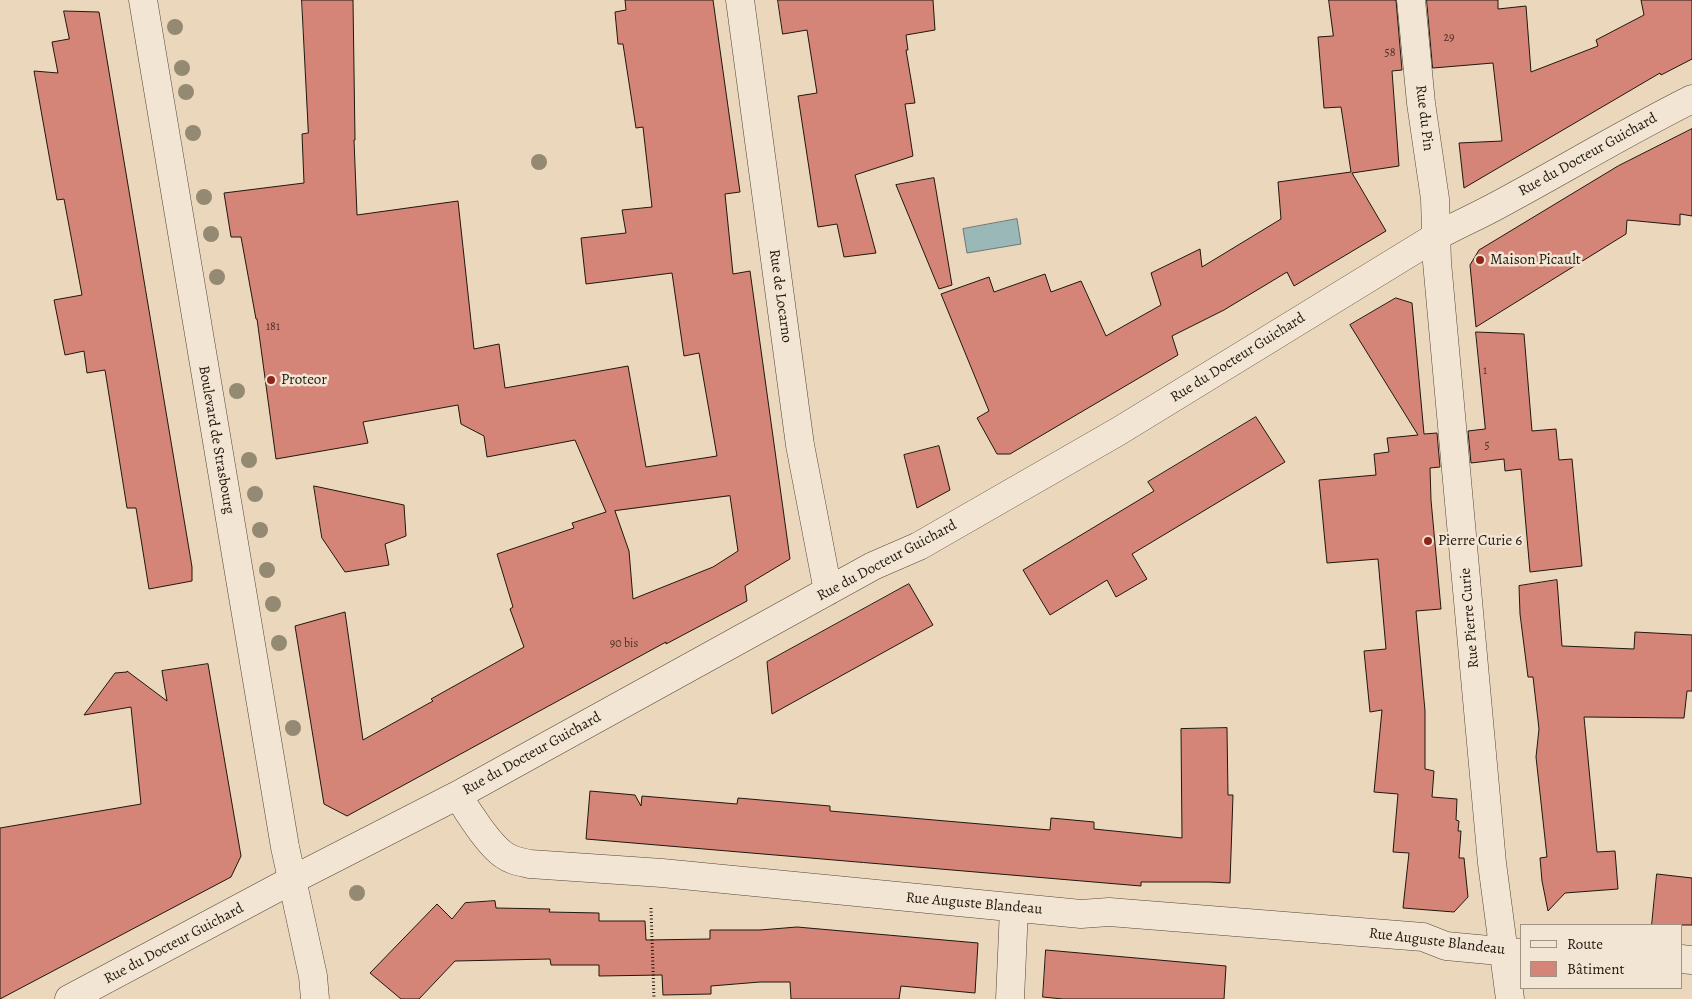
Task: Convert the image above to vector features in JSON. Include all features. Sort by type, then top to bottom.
[{"type":"street","name":"Boulevard de Strasbourg","points":[[142,0],[292,880],[313,976],[314,999]]},
{"type":"street","name":"Rue de Locarno","points":[[740,0],[800,444],[828,591]]},
{"type":"street","name":"Rue du Pin","points":[[1411,0],[1421,103],[1435,199],[1437,236]]},
{"type":"street","name":"Rue du Docteur Guichard","points":[[69,999],[292,880],[458,795],[873,566],[919,546],[1102,441],[1437,236],[1469,218],[1496,206],[1642,124],[1692,99]]},
{"type":"street","name":"Rue Pierre Curie","points":[[1437,236],[1437,262],[1492,863],[1512,952],[1510,999]]},
{"type":"street","name":"Rue Auguste Blandeau","points":[[458,795],[467,810],[502,854],[521,862],[662,873],[1014,909],[1080,914],[1109,912],[1413,936],[1423,937],[1446,946],[1512,952]]},
{"type":"street","points":[[1010,999],[1014,909]]},
{"type":"path","points":[[651,905],[654,999]]},
{"type":"water","points":[[1017,219],[1021,244],[967,253],[963,229]]},
{"type":"building","points":[[302,0],[353,0],[354,140],[357,215],[458,201],[474,349],[499,344],[505,388],[628,366],[646,467],[717,456],[699,353],[684,356],[672,273],[586,284],[581,238],[626,233],[622,210],[652,207],[643,127],[636,128],[623,44],[618,44],[615,12],[626,10],[625,0],[713,0],[740,192],[725,194],[733,274],[750,271],[790,559],[745,586],[747,601],[666,644],[666,642],[347,816],[324,804],[295,626],[345,612],[363,740],[524,647],[510,609],[513,607],[497,554],[574,528],[572,523],[606,512],[575,440],[487,457],[484,436],[461,424],[458,405],[363,422],[368,443],[276,459],[257,319],[241,237],[231,237],[224,193],[304,183],[302,134],[308,133]],"holes":[[[730,496],[738,551],[713,567],[633,599],[629,551],[615,511]]]},
{"type":"building","points":[[778,0],[933,0],[935,30],[906,35],[908,50],[906,50],[915,103],[905,104],[913,156],[855,175],[876,253],[844,257],[837,224],[818,227],[798,96],[817,93],[807,30],[783,34]]},
{"type":"building","points":[[1329,0],[1396,0],[1402,70],[1392,71],[1399,166],[1352,173],[1386,231],[1294,286],[1287,272],[1224,310],[1172,336],[1178,355],[1010,454],[997,454],[977,418],[989,411],[941,294],[989,277],[994,292],[1045,274],[1051,292],[1081,281],[1106,336],[1161,305],[1151,273],[1200,249],[1202,267],[1281,219],[1278,182],[1351,172],[1341,107],[1324,108],[1318,37],[1333,36]]},
{"type":"building","points":[[1427,0],[1498,0],[1498,9],[1526,6],[1531,72],[1598,46],[1596,40],[1644,15],[1641,0],[1692,0],[1692,59],[1661,75],[1660,73],[1464,188],[1459,143],[1502,141],[1493,63],[1433,68]]},
{"type":"building","points":[[64,11],[99,12],[192,567],[192,581],[149,589],[136,508],[127,508],[105,370],[87,373],[84,351],[65,355],[54,300],[82,295],[64,199],[57,200],[34,71],[58,73],[52,42],[69,39]]},
{"type":"building","points":[[1692,129],[1692,216],[1680,214],[1680,225],[1627,220],[1626,234],[1476,327],[1470,265],[1479,250],[1618,166]]},
{"type":"building","points":[[934,178],[952,285],[939,289],[896,185]]},
{"type":"building","points":[[1396,298],[1412,303],[1424,434],[1437,433],[1440,467],[1430,468],[1441,609],[1416,611],[1425,711],[1425,769],[1434,771],[1432,797],[1457,799],[1456,820],[1459,821],[1458,831],[1461,831],[1459,858],[1464,858],[1468,897],[1454,912],[1403,908],[1409,853],[1393,852],[1398,794],[1374,792],[1382,710],[1370,712],[1364,651],[1386,649],[1378,559],[1327,563],[1319,480],[1376,475],[1374,454],[1389,452],[1387,438],[1418,435],[1350,325]]},
{"type":"building","points":[[1476,332],[1524,334],[1532,431],[1556,429],[1559,460],[1572,459],[1582,566],[1530,572],[1521,469],[1505,471],[1504,459],[1471,463],[1468,431],[1485,429]]},
{"type":"building","points":[[1256,417],[1285,462],[1132,554],[1147,579],[1116,597],[1107,580],[1050,615],[1023,570],[1154,491],[1148,482]]},
{"type":"building","points":[[939,446],[950,490],[917,508],[904,455]]},
{"type":"building","points":[[314,486],[404,505],[406,536],[385,544],[389,565],[345,572],[322,538]]},
{"type":"building","points":[[1557,580],[1562,646],[1634,649],[1635,632],[1692,635],[1692,691],[1687,691],[1684,718],[1584,717],[1597,852],[1615,851],[1618,889],[1565,893],[1548,911],[1540,858],[1547,857],[1536,757],[1539,729],[1533,677],[1528,677],[1520,614],[1519,586]]},
{"type":"building","points":[[909,584],[933,625],[772,714],[767,662]]},
{"type":"building","points":[[208,664],[241,856],[231,877],[0,999],[0,828],[141,804],[131,707],[84,715],[115,673],[127,671],[167,701],[162,671]]},
{"type":"building","points":[[1227,728],[1228,795],[1233,795],[1230,883],[1141,882],[1141,886],[586,839],[590,791],[635,795],[641,806],[642,796],[737,804],[738,798],[830,806],[830,811],[1050,830],[1051,818],[1094,822],[1094,829],[1182,838],[1181,729]]},
{"type":"building","points":[[1657,874],[1692,878],[1692,925],[1652,924]]},
{"type":"building","points":[[495,901],[496,908],[550,909],[549,912],[599,913],[599,921],[645,921],[646,940],[710,939],[710,930],[760,930],[797,927],[978,943],[975,993],[901,986],[899,999],[791,999],[790,982],[760,982],[711,986],[711,994],[663,995],[662,975],[599,976],[599,965],[551,965],[550,959],[455,961],[419,999],[401,999],[370,973],[437,904],[452,919],[465,903]]},
{"type":"building","points":[[1046,950],[1226,966],[1224,999],[1063,999],[1043,997]]},
{"type":"place","name":"Maison Picault","points":[[1480,260]]},
{"type":"place","name":"Proteor","points":[[271,380]]},
{"type":"place","name":"Pierre Curie 6","points":[[1428,541]]}]
